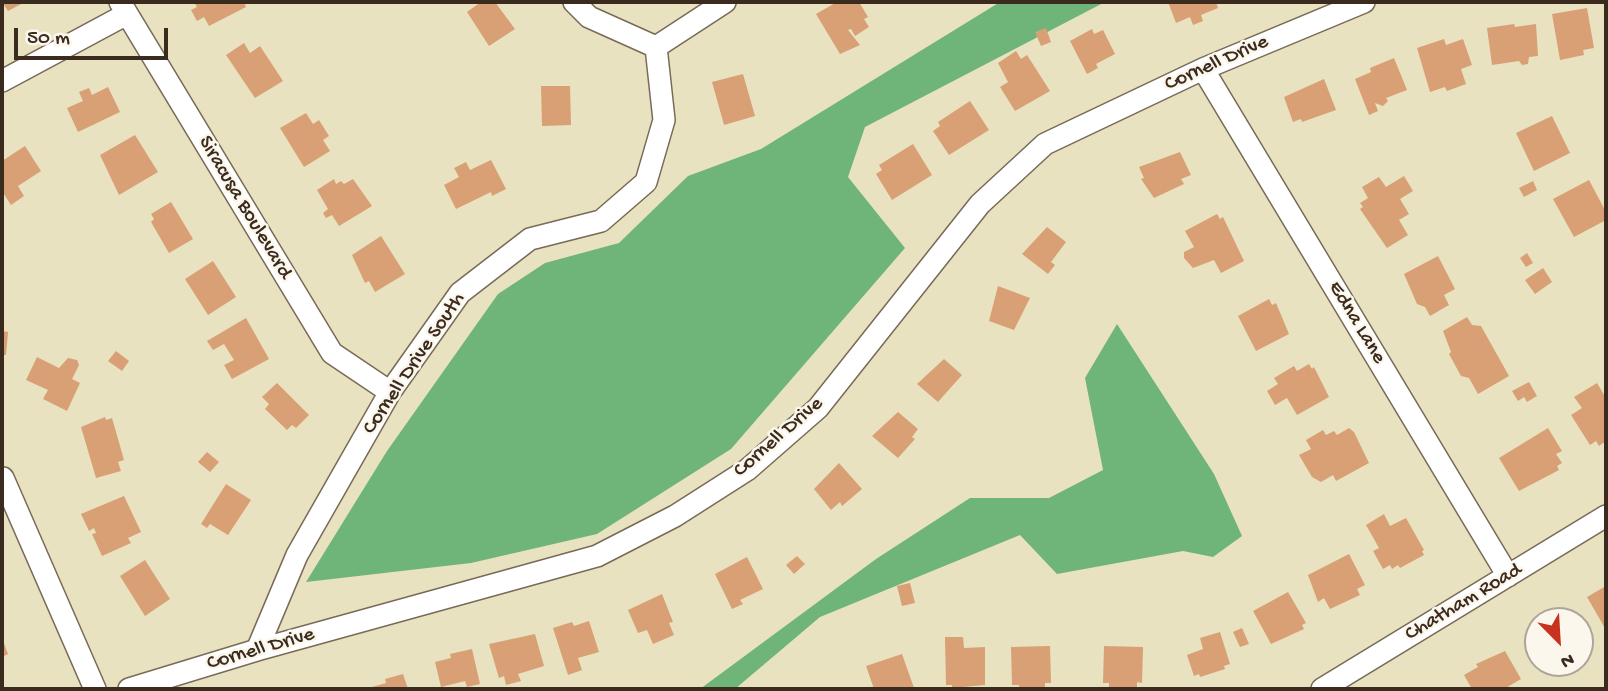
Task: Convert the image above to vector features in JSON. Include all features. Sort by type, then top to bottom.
[{"type":"street","points":[[574,2],[589,17],[656,47],[725,2]]},
{"type":"street","name":"Cornell Drive","points":[[129,689],[257,650],[597,556],[675,516],[747,470],[818,408],[980,204],[1045,144],[1203,69],[1364,2]]},
{"type":"street","points":[[2,80],[123,8]]},
{"type":"street","name":"Siracusa Boulevard","points":[[123,8],[332,353],[390,393]]},
{"type":"street","name":"Cornell Drive South","points":[[257,650],[297,555],[390,393],[460,293],[530,239],[601,221],[646,182],[664,120],[656,47]]},
{"type":"street","name":"Edna Lane","points":[[1203,69],[1508,576]]},
{"type":"street","points":[[3,478],[95,689]]},
{"type":"street","name":"Chatham Road","points":[[1322,689],[1606,516]]},
{"type":"green space","points":[[1000,2],[1105,2],[865,127],[848,177],[905,248],[731,449],[597,534],[471,563],[306,582],[387,451],[498,294],[545,263],[619,243],[688,176],[761,149]]},
{"type":"green space","points":[[1117,324],[1214,474],[1242,536],[1213,557],[1183,551],[1057,574],[1020,535],[820,617],[735,689],[700,689],[876,559],[970,498],[1049,498],[1103,470],[1085,378]]},
{"type":"building","points":[[2,2],[25,2],[8,11]]},
{"type":"building","points":[[194,2],[244,2],[246,7],[209,26],[204,17],[197,21],[191,10],[197,7]]},
{"type":"building","points":[[481,2],[495,2],[515,29],[489,46],[467,12]]},
{"type":"building","points":[[837,2],[859,2],[868,17],[864,19],[869,27],[855,36],[851,29],[848,30],[860,45],[840,54],[816,14]]},
{"type":"building","points":[[1168,2],[1216,2],[1218,8],[1201,15],[1203,21],[1193,25],[1190,17],[1176,23]]},
{"type":"building","points":[[1587,8],[1594,48],[1583,50],[1584,55],[1560,60],[1552,14]]},
{"type":"building","points":[[1514,24],[1515,27],[1536,24],[1538,56],[1529,57],[1528,64],[1522,65],[1519,61],[1492,65],[1487,28]]},
{"type":"building","points":[[1046,28],[1051,42],[1041,46],[1035,32]]},
{"type":"building","points":[[1092,29],[1094,34],[1103,30],[1115,54],[1096,64],[1098,68],[1087,74],[1070,41]]},
{"type":"building","points":[[1444,39],[1446,45],[1463,39],[1472,65],[1461,69],[1466,84],[1447,91],[1445,87],[1430,92],[1417,48]]},
{"type":"building","points":[[244,43],[250,53],[260,46],[283,81],[255,98],[226,55]]},
{"type":"building","points":[[1016,51],[1021,59],[1027,55],[1050,91],[1015,111],[1000,87],[1008,82],[998,63]]},
{"type":"building","points":[[1394,58],[1407,90],[1386,98],[1388,101],[1383,106],[1375,103],[1378,111],[1369,115],[1355,79],[1371,72],[1370,68]]},
{"type":"building","points":[[743,74],[755,116],[724,125],[712,82]]},
{"type":"building","points":[[1324,79],[1336,110],[1302,122],[1301,119],[1293,122],[1284,97]]},
{"type":"building","points":[[541,86],[570,86],[571,125],[542,126]]},
{"type":"building","points":[[108,87],[120,112],[78,132],[67,108],[83,101],[79,92],[89,88],[92,95]]},
{"type":"building","points":[[970,101],[989,130],[949,155],[933,131],[940,126],[938,122]]},
{"type":"building","points":[[306,113],[313,124],[319,120],[329,136],[323,140],[330,151],[304,167],[280,128]]},
{"type":"building","points":[[1552,116],[1570,153],[1534,171],[1516,133]]},
{"type":"building","points":[[135,135],[158,172],[119,195],[100,155]]},
{"type":"building","points":[[913,144],[932,175],[892,200],[876,174],[882,170],[879,165]]},
{"type":"building","points":[[25,146],[41,171],[18,186],[24,196],[11,205],[2,191],[2,161]]},
{"type":"building","points":[[1180,152],[1191,175],[1181,179],[1184,184],[1154,198],[1141,179],[1144,178],[1139,167]]},
{"type":"building","points":[[491,160],[506,189],[492,196],[491,192],[456,209],[444,185],[459,177],[454,168],[466,162],[470,170]]},
{"type":"building","points":[[1404,176],[1413,191],[1400,199],[1409,214],[1399,220],[1408,235],[1387,248],[1360,209],[1363,207],[1360,203],[1368,198],[1362,187],[1379,177],[1386,187]]},
{"type":"building","points":[[334,179],[336,184],[341,181],[344,184],[353,179],[372,206],[339,226],[332,215],[326,218],[323,213],[328,209],[317,190]]},
{"type":"building","points":[[1589,180],[1606,212],[1606,220],[1574,237],[1553,199]]},
{"type":"building","points":[[1533,181],[1537,190],[1524,197],[1519,188]]},
{"type":"building","points":[[171,202],[193,239],[169,253],[151,222],[154,219],[151,214]]},
{"type":"building","points":[[1217,214],[1220,219],[1223,217],[1244,261],[1221,273],[1214,260],[1193,268],[1184,258],[1184,252],[1194,247],[1185,231]]},
{"type":"building","points":[[1047,227],[1066,242],[1051,262],[1055,265],[1048,274],[1022,254]]},
{"type":"building","points":[[381,236],[405,274],[375,292],[369,281],[365,283],[352,255]]},
{"type":"building","points":[[1527,253],[1533,263],[1526,267],[1520,258]]},
{"type":"building","points":[[1438,256],[1455,289],[1444,295],[1449,305],[1430,316],[1425,307],[1417,304],[1404,274]]},
{"type":"building","points":[[213,261],[236,297],[208,315],[185,279]]},
{"type":"building","points":[[1543,268],[1552,282],[1535,294],[1525,280]]},
{"type":"building","points":[[998,286],[1030,298],[1014,330],[989,321]]},
{"type":"building","points":[[1269,299],[1272,305],[1276,303],[1289,334],[1256,351],[1238,316]]},
{"type":"building","points":[[1467,317],[1472,325],[1481,326],[1509,376],[1478,394],[1469,378],[1461,376],[1449,354],[1451,352],[1443,331]]},
{"type":"building","points":[[246,318],[269,359],[232,379],[224,365],[234,360],[224,344],[213,350],[207,341]]},
{"type":"building","points":[[2,331],[8,332],[6,355],[2,355]]},
{"type":"building","points":[[116,351],[129,361],[122,371],[108,361]]},
{"type":"building","points":[[37,357],[59,368],[68,358],[77,360],[79,365],[72,379],[80,383],[67,411],[43,399],[48,390],[26,380]]},
{"type":"building","points":[[944,359],[962,375],[938,402],[917,384]]},
{"type":"building","points":[[1309,364],[1312,369],[1314,367],[1329,397],[1297,415],[1287,398],[1275,405],[1267,391],[1278,384],[1274,378],[1294,366],[1297,371]]},
{"type":"building","points":[[1529,382],[1537,396],[1527,402],[1524,397],[1518,401],[1512,391]]},
{"type":"building","points":[[277,383],[309,415],[296,428],[292,425],[287,430],[265,409],[269,404],[262,397]]},
{"type":"building","points":[[1597,383],[1606,398],[1606,441],[1599,446],[1596,441],[1590,445],[1571,415],[1582,408],[1574,397]]},
{"type":"building","points":[[898,412],[918,429],[912,437],[915,439],[898,458],[872,436]]},
{"type":"building","points":[[105,417],[106,420],[112,418],[124,460],[118,462],[121,471],[96,478],[81,427]]},
{"type":"building","points":[[1349,428],[1354,432],[1369,463],[1336,481],[1333,475],[1321,482],[1312,477],[1299,455],[1311,449],[1306,440],[1323,430],[1326,435],[1334,431],[1337,435]]},
{"type":"building","points":[[1548,428],[1562,451],[1556,454],[1562,463],[1557,466],[1559,470],[1519,491],[1499,458]]},
{"type":"building","points":[[207,452],[219,462],[210,472],[198,462]]},
{"type":"building","points":[[839,463],[862,489],[842,506],[840,502],[831,510],[814,489]]},
{"type":"building","points":[[226,484],[251,500],[228,535],[210,524],[207,528],[201,524]]},
{"type":"building","points":[[124,496],[141,532],[128,538],[131,543],[102,556],[92,534],[96,533],[94,528],[89,531],[81,514]]},
{"type":"building","points":[[1384,514],[1390,526],[1406,518],[1424,550],[1424,555],[1400,568],[1398,565],[1392,569],[1390,565],[1383,569],[1373,551],[1379,548],[1366,525]]},
{"type":"building","points":[[1349,554],[1365,585],[1357,589],[1360,595],[1330,609],[1324,598],[1318,602],[1308,575]]},
{"type":"building","points":[[797,556],[805,564],[794,574],[786,565]]},
{"type":"building","points":[[747,557],[763,589],[740,600],[743,604],[732,609],[715,574]]},
{"type":"building","points":[[145,560],[170,599],[145,616],[120,576]]},
{"type":"building","points":[[910,583],[915,603],[902,606],[897,586]]},
{"type":"building","points":[[1606,586],[1606,630],[1594,607],[1587,597]]},
{"type":"building","points":[[1288,592],[1306,623],[1302,625],[1304,629],[1271,644],[1253,611]]},
{"type":"building","points":[[662,594],[673,622],[669,623],[674,635],[653,644],[647,630],[638,633],[628,610]]},
{"type":"building","points":[[589,621],[599,652],[578,658],[582,670],[568,675],[553,628],[572,622],[574,626]]},
{"type":"building","points":[[1242,628],[1249,644],[1240,647],[1233,632]]},
{"type":"building","points":[[1220,632],[1230,664],[1224,666],[1225,669],[1200,677],[1199,674],[1194,676],[1187,655],[1203,649],[1200,638]]},
{"type":"building","points":[[535,634],[544,666],[518,674],[521,681],[506,685],[504,676],[499,678],[489,644]]},
{"type":"building","points":[[945,637],[963,637],[964,648],[985,647],[985,685],[952,688],[952,685],[946,685]]},
{"type":"building","points":[[2,638],[8,654],[2,657]]},
{"type":"building","points":[[1050,646],[1051,683],[1045,683],[1045,687],[1019,688],[1019,685],[1012,685],[1011,647]]},
{"type":"building","points":[[1104,646],[1143,647],[1142,683],[1137,682],[1137,687],[1109,687],[1109,683],[1103,683]]},
{"type":"building","points":[[472,649],[480,684],[467,687],[465,681],[441,687],[435,662],[451,658],[450,654]]},
{"type":"building","points":[[1505,651],[1521,679],[1504,689],[1472,689],[1464,675],[1478,667],[1476,664]]},
{"type":"building","points":[[902,654],[914,688],[874,689],[866,666]]},
{"type":"building","points":[[403,674],[408,689],[365,689],[386,683],[385,679]]}]
